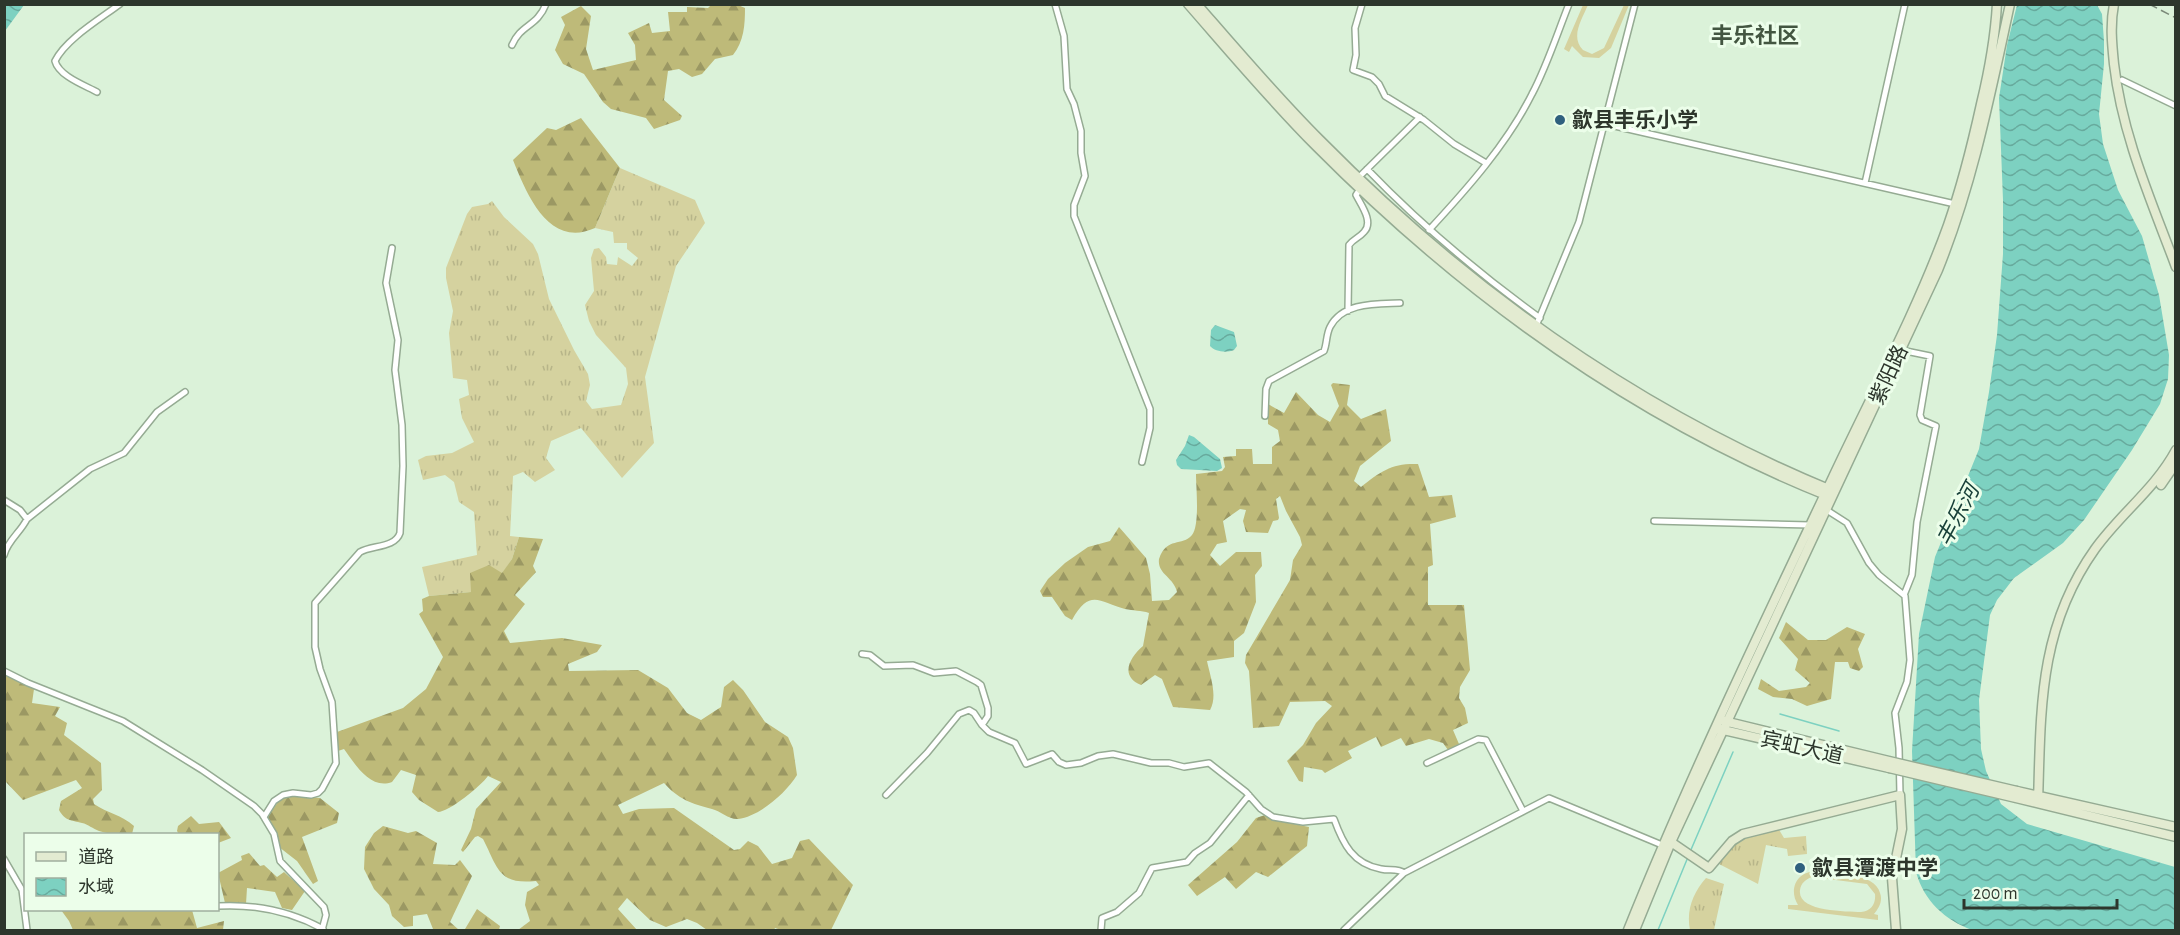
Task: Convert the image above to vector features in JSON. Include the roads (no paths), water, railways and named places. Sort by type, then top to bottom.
[{"type":"main road","points":[[1188,4],[1274,102],[1360,189],[1478,292],[1538,336],[1648,409],[1717,446],[1829,493]]},
{"type":"main road","points":[[1197,4],[1279,97],[1358,178],[1462,270],[1536,326],[1606,374],[1683,420],[1829,493]]},
{"type":"main road","name":"紫阳路","points":[[1721,725],[1825,509],[1829,493],[1922,289],[1955,204],[1973,143],[1988,75],[1997,4]]},
{"type":"main road","name":"紫阳路","points":[[1721,725],[1810,525],[1829,493],[1901,350],[1938,270],[1968,186],[2010,4]]},
{"type":"main road","points":[[2114,4],[2111,32],[2122,114],[2133,153],[2175,267]]},
{"type":"main road","points":[[2119,4],[2117,32],[2122,80],[2131,126],[2175,250]]},
{"type":"main road","points":[[2041,800],[2043,683],[2049,652],[2062,609],[2095,549],[2151,487],[2175,450]]},
{"type":"main road","points":[[2041,800],[2049,684],[2054,653],[2067,611],[2100,552],[2156,491],[2175,462]]},
{"type":"main road","points":[[1628,930],[1721,725]]},
{"type":"main road","name":"宾虹大道","points":[[1721,725],[2041,800]]},
{"type":"main road","points":[[1666,843],[1681,848],[1709,868],[1732,841],[1743,834],[1900,795],[1902,829],[1892,878],[1896,930]]},
{"type":"main road","points":[[2041,800],[2175,827]]},
{"type":"main road","points":[[2041,800],[2175,837]]},
{"type":"main road","points":[[1635,930],[1666,843]]},
{"type":"street","points":[[97,92],[64,73],[57,67],[55,61],[68,44],[120,4]]},
{"type":"street","points":[[512,45],[517,33],[537,21],[546,4]]},
{"type":"street","points":[[1055,4],[1064,36],[1067,88],[1081,131],[1081,153],[1085,176],[1074,205],[1074,216],[1150,409],[1150,428],[1142,462]]},
{"type":"street","points":[[1362,4],[1355,28],[1356,55],[1353,70],[1372,77],[1379,84],[1385,96],[1420,117],[1454,144],[1486,163]]},
{"type":"street","points":[[1429,230],[1486,163],[1519,117],[1532,95],[1569,4]]},
{"type":"street","points":[[1536,326],[1579,222],[1635,4]]},
{"type":"street","points":[[1865,183],[1905,4]]},
{"type":"street","points":[[2122,80],[2175,106]]},
{"type":"street","points":[[1358,178],[1420,117]]},
{"type":"street","points":[[1606,124],[1955,204]]},
{"type":"street","points":[[1367,169],[1429,230],[1540,318]]},
{"type":"street","points":[[1348,311],[1349,245],[1365,232],[1367,226],[1364,210],[1356,197],[1360,189]]},
{"type":"street","points":[[264,817],[274,801],[283,795],[318,793],[336,763],[332,702],[315,647],[315,603],[360,552],[367,548],[394,542],[400,533],[403,466],[402,425],[395,370],[398,340],[386,283],[392,248]]},
{"type":"street","points":[[1265,416],[1266,389],[1269,381],[1324,351],[1330,327],[1348,311],[1370,304],[1400,303]]},
{"type":"street","points":[[1900,795],[1899,748],[1895,713],[1907,682],[1910,660],[1904,595],[1912,575],[1917,522],[1936,426],[1921,419],[1920,415],[1930,356],[1901,350]]},
{"type":"street","points":[[4,555],[9,542],[27,519],[90,469],[124,453],[157,412],[185,392]]},
{"type":"street","points":[[4,500],[20,510],[27,519]]},
{"type":"street","points":[[1825,509],[1847,523],[1869,563],[1879,575],[1904,595]]},
{"type":"street","points":[[1654,521],[1810,525]]},
{"type":"street","points":[[862,654],[870,656],[884,666],[913,665],[934,673],[956,671],[977,682],[981,685],[988,708],[988,716],[981,725]]},
{"type":"street","points":[[4,671],[27,683],[123,721],[202,770],[254,806],[274,834],[280,861],[325,909],[322,930],[304,919],[279,911],[246,906],[219,906]]},
{"type":"street","points":[[886,795],[927,753],[940,734],[962,712],[969,710],[989,732],[1016,743],[1026,764],[1052,754],[1059,762],[1066,765],[1109,754],[1184,767],[1209,763],[1273,817],[1303,822],[1334,819],[1347,849],[1357,859],[1378,868],[1401,870],[1404,873]]},
{"type":"street","points":[[1426,763],[1478,739],[1486,740],[1523,812]]},
{"type":"street","points":[[1101,930],[1102,918],[1117,912],[1139,893],[1150,870],[1154,867],[1187,862],[1210,843],[1249,795]]},
{"type":"street","points":[[1344,930],[1404,873],[1549,798],[1666,843]]},
{"type":"street","points":[[4,859],[21,887],[24,908]]},
{"type":"street","points":[[24,911],[27,930]]},
{"type":"water","points":[[4,5],[24,5],[5,31]]},
{"type":"water","name":"丰乐河","points":[[2017,5],[2097,5],[2102,14],[2104,64],[2099,114],[2103,144],[2118,190],[2142,236],[2159,295],[2169,355],[2168,379],[2160,404],[2084,520],[2063,543],[2014,578],[1997,600],[1990,615],[1979,700],[1981,749],[1986,771],[2001,804],[2027,824],[2175,867],[2175,930],[1972,930],[1953,921],[1937,908],[1924,892],[1916,872],[1912,751],[1919,634],[1935,557],[1979,449],[1989,392],[1997,335],[2003,254],[1999,98],[2007,45]]},
{"type":"water","points":[[1215,325],[1234,332],[1237,346],[1234,350],[1215,350],[1210,346],[1211,330]]},
{"type":"water","points":[[1189,435],[1220,459],[1222,468],[1217,471],[1181,469],[1177,465],[1176,460]]},
{"type":"waterway","points":[[1780,714],[1839,731]]},
{"type":"waterway","points":[[1690,852],[1733,752]]},
{"type":"waterway","points":[[1658,930],[1688,857]]},
{"type":"railway","points":[[2149,4],[2176,18]]},
{"type":"place","name":"歙县丰乐小学","points":[[1560,120]]},
{"type":"place","name":"歙县潭渡中学","points":[[1800,868]]},
{"type":"district","name":"丰乐社区","points":[[1755,36]]}]
